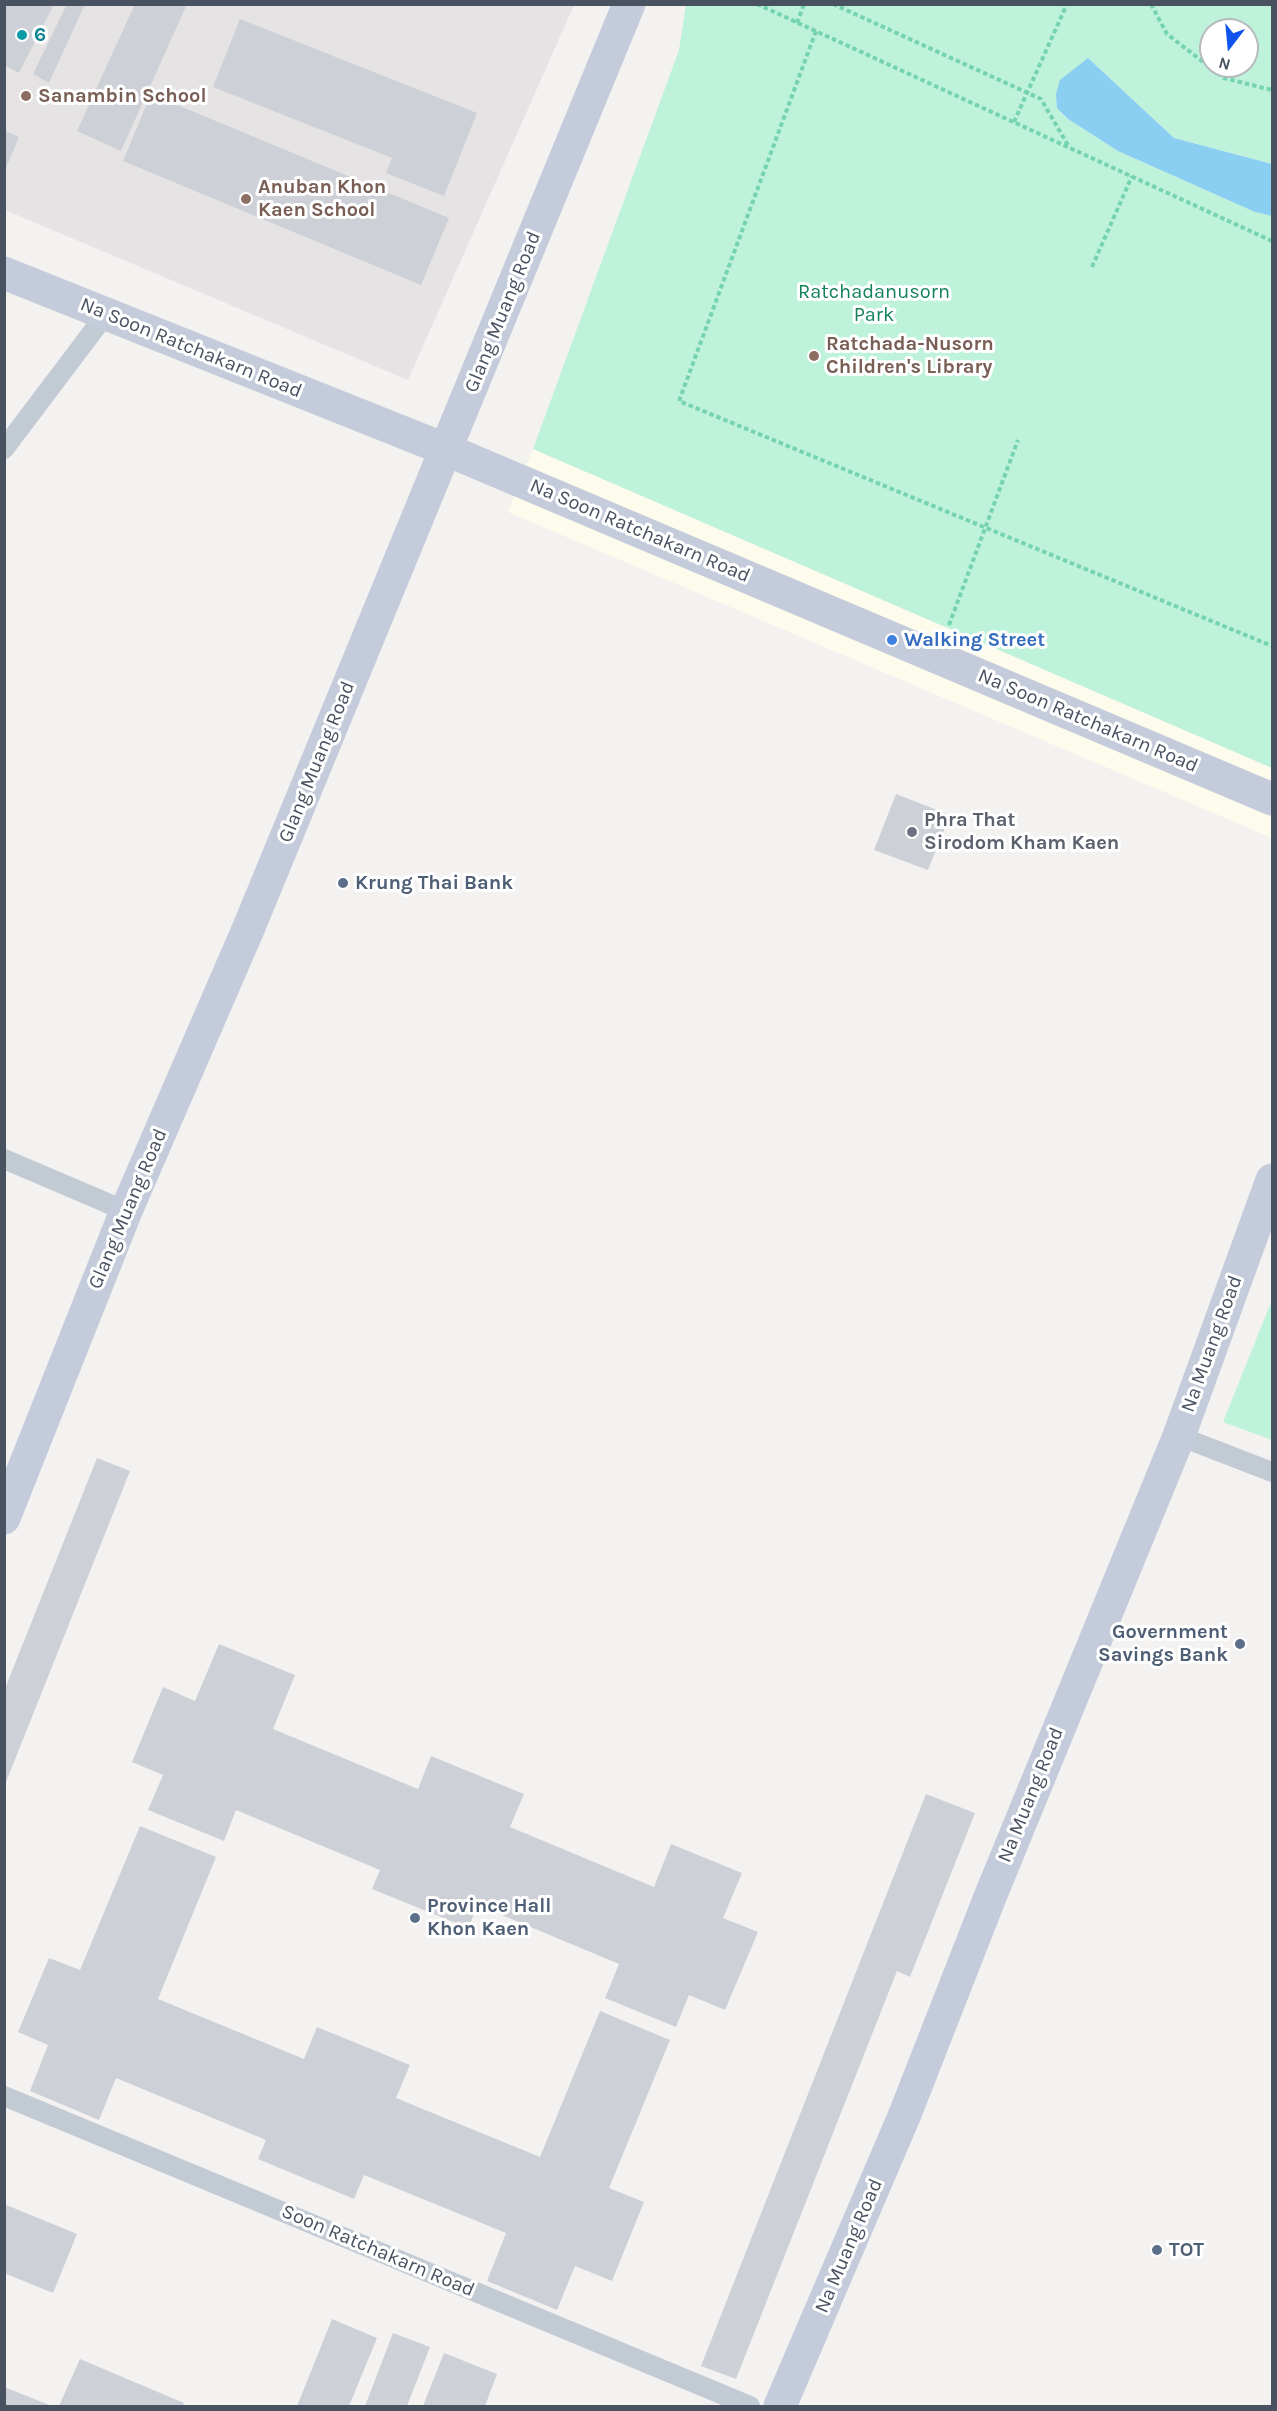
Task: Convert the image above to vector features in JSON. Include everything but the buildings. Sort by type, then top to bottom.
[{"type":"street","name":"Glang Muang Road","points":[[4,1518],[126,1211],[249,927],[629,4]]},
{"type":"street","name":"Na Soon Ratchakarn Road","points":[[4,273],[447,450],[1272,799]]},
{"type":"street","name":"Na Muang Road","points":[[780,2406],[905,2114],[998,1877],[1179,1436],[1272,1180]]},
{"type":"lane","points":[[4,449],[106,314]]},
{"type":"lane","points":[[4,1159],[126,1211]]},
{"type":"lane","points":[[1179,1436],[1272,1472]]},
{"type":"lane","name":"Soon Ratchakarn Road","points":[[4,2096],[750,2406]]},
{"type":"path","points":[[757,4],[1272,241]]},
{"type":"path","points":[[797,23],[804,4]]},
{"type":"path","points":[[833,4],[1041,99],[1070,148]]},
{"type":"path","points":[[1014,122],[1067,4]]},
{"type":"path","points":[[1151,4],[1167,34],[1224,78],[1272,90]]},
{"type":"path","points":[[816,31],[679,401],[1272,646]]},
{"type":"path","points":[[1092,267],[1132,176]]},
{"type":"path","points":[[937,656],[1018,440]]},
{"type":"shaded area","name":"Anuban Khon Kaen School","points":[[4,5],[574,5],[408,380],[5,210]]},
{"type":"shaded area","name":"Walking Street","points":[[533,449],[1272,768],[1272,838],[508,512]]},
{"type":"green space","name":"Ratchadanusorn Park","points":[[686,5],[1272,5],[1272,164],[1174,138],[1088,58],[1057,108],[1068,119],[1118,151],[1255,212],[1272,216],[1272,768],[533,449],[679,50]]},
{"type":"green space","points":[[1272,1300],[1272,1440],[1223,1422]]},
{"type":"water","points":[[1088,58],[1174,138],[1272,164],[1272,216],[1255,212],[1118,151],[1068,119],[1057,108],[1056,94],[1060,80]]},
{"type":"place","name":"6","points":[[22,35]]},
{"type":"place","name":"Sanambin School","points":[[26,96]]},
{"type":"place","name":"Anuban Khon Kaen School","points":[[246,199]]},
{"type":"place","name":"Ratchada-Nusorn Children's Library","points":[[814,356]]},
{"type":"place","name":"Walking Street","points":[[892,640]]},
{"type":"place","name":"Phra That Sirodom Kham Kaen","points":[[912,832]]},
{"type":"place","name":"Krung Thai Bank","points":[[343,883]]},
{"type":"place","name":"Government Savings Bank","points":[[1240,1644]]},
{"type":"place","name":"Province Hall Khon Kaen","points":[[415,1918]]},
{"type":"place","name":"TOT","points":[[1157,2250]]}]
